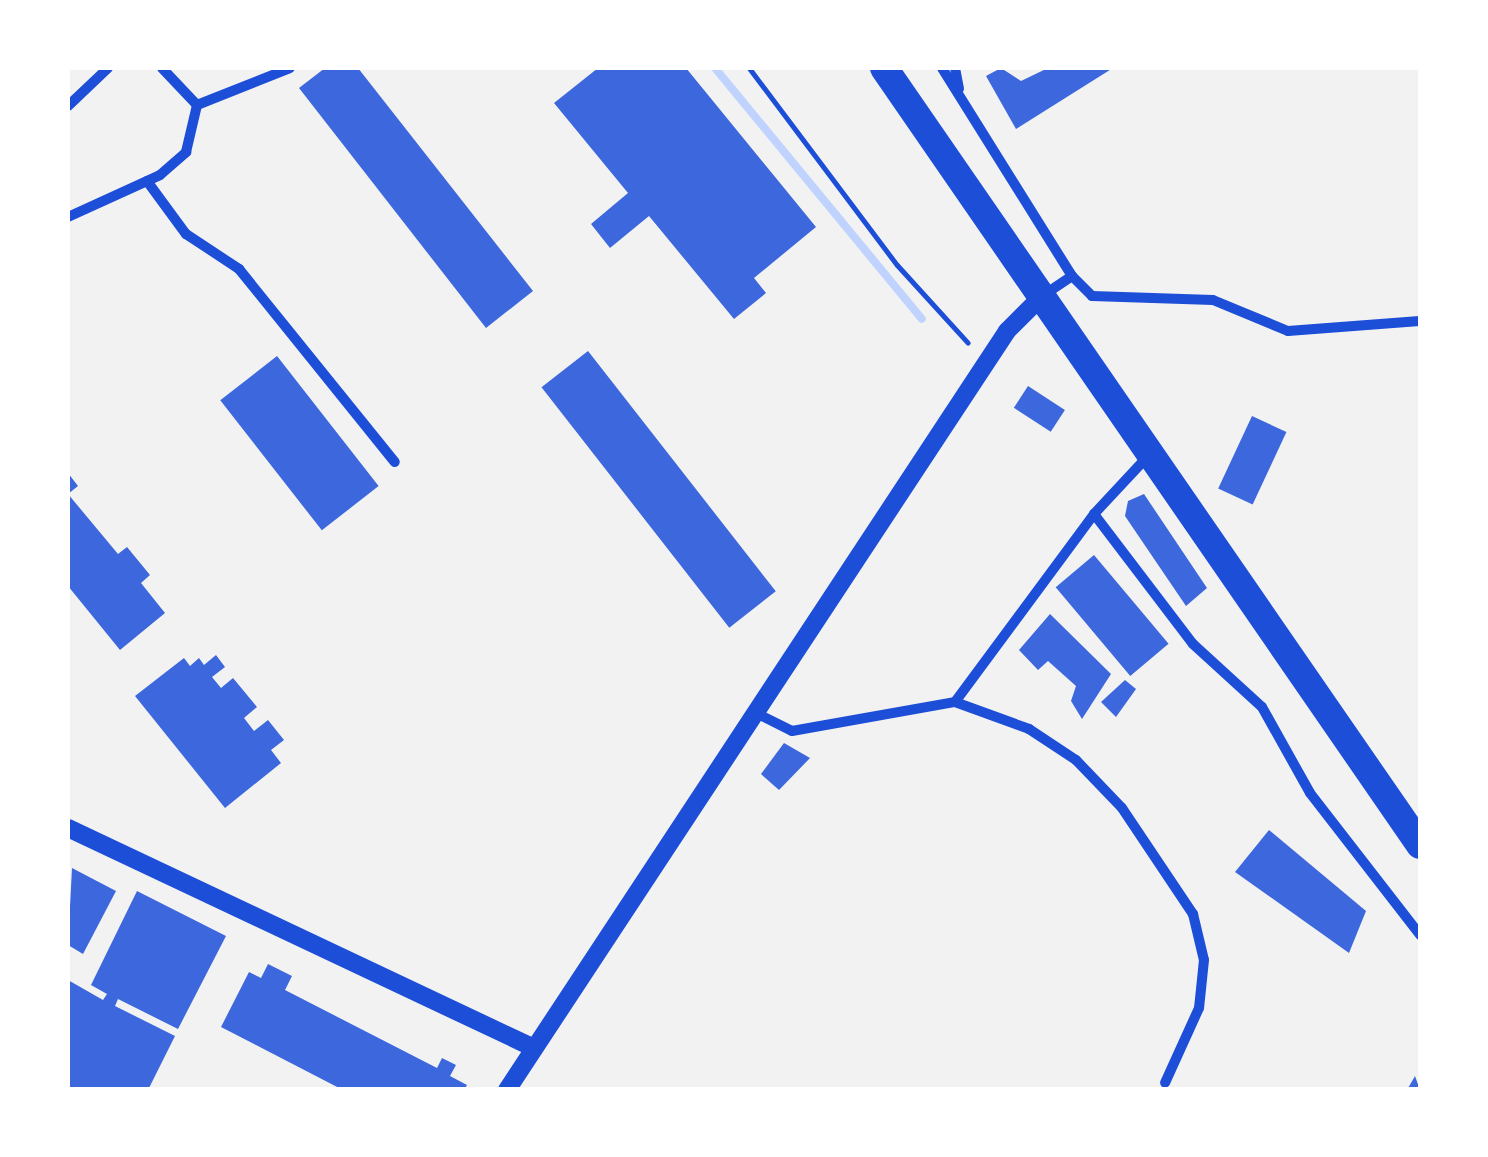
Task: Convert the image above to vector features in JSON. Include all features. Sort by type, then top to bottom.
[{"type":"highway","points":[[884,68],[1420,845]]},
{"type":"street","points":[[68,106],[108,68]]},
{"type":"street","points":[[162,68],[197,104]]},
{"type":"street","points":[[197,104],[290,68]]},
{"type":"street","points":[[942,68],[1072,276],[1092,296],[1213,300],[1240,316],[1288,331],[1420,321]]},
{"type":"street","points":[[955,68],[960,95]]},
{"type":"street","points":[[68,217],[147,181],[186,152],[197,104]]},
{"type":"street","points":[[147,181],[186,234],[239,269],[395,462]]},
{"type":"street","points":[[507,1090],[753,711],[1015,320],[1072,276]]},
{"type":"street","points":[[955,702],[1094,514],[1150,454]]},
{"type":"street","points":[[1094,514],[1193,644],[1262,707],[1310,792],[1420,935]]},
{"type":"street","points":[[753,711],[792,731],[955,702],[1030,730],[1076,760],[1165,865],[1193,914],[1204,960],[1198,1008],[1165,1082]]},
{"type":"street","points":[[68,828],[532,1047]]},
{"type":"path","points":[[748,68],[897,265],[968,343]]},
{"type":"building","points":[[325,68],[358,68],[533,291],[486,328],[299,88]]},
{"type":"building","points":[[598,68],[686,68],[816,227],[754,278],[766,293],[734,319],[649,216],[610,248],[591,224],[628,193],[554,103]]},
{"type":"building","points":[[1001,68],[1021,81],[1048,68],[1113,68],[1016,129],[986,76]]},
{"type":"building","points":[[588,351],[776,591],[729,628],[542,387]]},
{"type":"building","points":[[277,356],[379,486],[322,530],[220,400]]},
{"type":"building","points":[[1028,386],[1065,410],[1051,432],[1014,408]]},
{"type":"building","points":[[1252,416],[1286,432],[1253,505],[1218,489]]},
{"type":"building","points":[[68,473],[78,486],[68,494]]},
{"type":"building","points":[[68,494],[118,554],[127,547],[150,575],[141,583],[165,613],[120,650],[68,586]]},
{"type":"building","points":[[1144,494],[1207,588],[1186,606],[1125,516],[1128,501]]},
{"type":"building","points":[[1094,555],[1169,644],[1130,676],[1056,587]]},
{"type":"building","points":[[1050,614],[1111,674],[1082,719],[1071,701],[1076,686],[1048,661],[1038,670],[1019,650]]},
{"type":"building","points":[[216,655],[225,667],[212,677],[221,688],[233,678],[257,707],[244,718],[254,731],[268,720],[284,740],[271,750],[281,763],[225,808],[135,696],[184,658],[190,666],[199,658],[204,665]]},
{"type":"building","points":[[1125,680],[1136,689],[1116,717],[1101,702]]},
{"type":"building","points":[[784,743],[810,758],[779,790],[761,774]]},
{"type":"building","points":[[1269,830],[1366,911],[1349,953],[1235,872]]},
{"type":"building","points":[[72,868],[116,891],[83,954],[68,945]]},
{"type":"building","points":[[137,891],[226,936],[178,1029],[118,999],[115,1006],[175,1036],[148,1090],[68,1090],[68,980],[103,1000],[107,994],[91,985]]},
{"type":"building","points":[[268,964],[292,976],[285,990],[437,1068],[442,1058],[456,1065],[450,1076],[467,1085],[464,1090],[343,1090],[221,1027],[249,972],[261,978]]},
{"type":"building","points":[[1415,1076],[1420,1090],[1407,1090]]},
{"type":"waterway","points":[[715,68],[922,319]]}]
